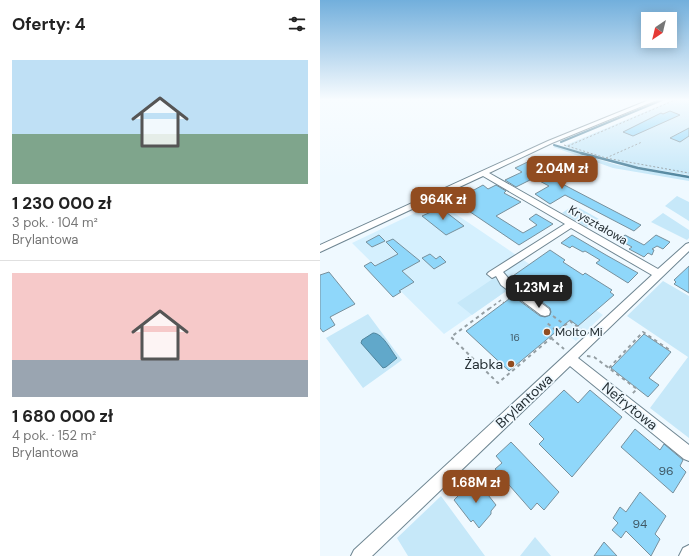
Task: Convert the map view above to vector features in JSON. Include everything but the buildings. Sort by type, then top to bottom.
[{"type":"street","points":[[320,248],[550,142],[590,126]]},
{"type":"street","name":"Kryształowa","points":[[483,173],[659,274]]},
{"type":"street","points":[[545,317],[495,273],[571,224]]},
{"type":"street","name":"Brylantowa","points":[[360,556],[569,355],[689,246]]},
{"type":"street","name":"Nefrytowa","points":[[569,355],[689,454]]},
{"type":"path","points":[[568,146],[615,126]]},
{"type":"path","points":[[606,158],[642,142]]},
{"type":"path","points":[[564,145],[626,163],[689,173]]},
{"type":"path","points":[[445,202],[451,198]]},
{"type":"path","points":[[504,303],[501,300],[451,337],[498,383],[558,332],[545,317],[546,311],[565,325],[570,321],[587,333]]},
{"type":"path","points":[[492,306],[495,309]]},
{"type":"path","points":[[483,313],[486,316]]},
{"type":"path","points":[[609,368],[643,332],[671,351]]},
{"type":"path","points":[[551,338],[569,355]]},
{"type":"path","points":[[585,355],[594,357],[636,389],[629,397]]},
{"type":"shaded area","points":[[612,126],[689,126],[689,175],[610,161],[564,146]]},
{"type":"shaded area","points":[[555,146],[617,165],[689,178],[689,181],[613,168],[553,147]]},
{"type":"shaded area","points":[[677,196],[689,202],[689,221],[665,206]]},
{"type":"shaded area","points":[[438,202],[603,315],[576,341],[509,289],[444,334],[352,243]]},
{"type":"shaded area","points":[[574,205],[599,219],[587,227],[562,213]]},
{"type":"shaded area","points":[[663,213],[689,230],[689,238],[687,240],[651,222]]},
{"type":"shaded area","points":[[494,278],[509,289],[472,315],[457,303]]},
{"type":"shaded area","points":[[663,281],[689,296],[689,438],[650,408],[688,357],[627,316]]},
{"type":"shaded area","points":[[368,314],[402,360],[363,388],[326,338]]},
{"type":"shaded area","points":[[441,496],[485,556],[408,556],[397,538]]},
{"type":"shaded area","points":[[535,537],[551,556],[520,556]]},
{"type":"water","points":[[373,333],[377,334],[383,339],[397,358],[383,368],[361,343],[362,340]]},
{"type":"waterway","points":[[561,142],[600,126]]},
{"type":"waterway","points":[[554,145],[584,154]]},
{"type":"waterway","points":[[581,153],[638,168],[689,177]]},
{"type":"place","name":"Molto Mi","points":[[547,332]]},
{"type":"place","name":"Żabka","points":[[511,364]]}]
